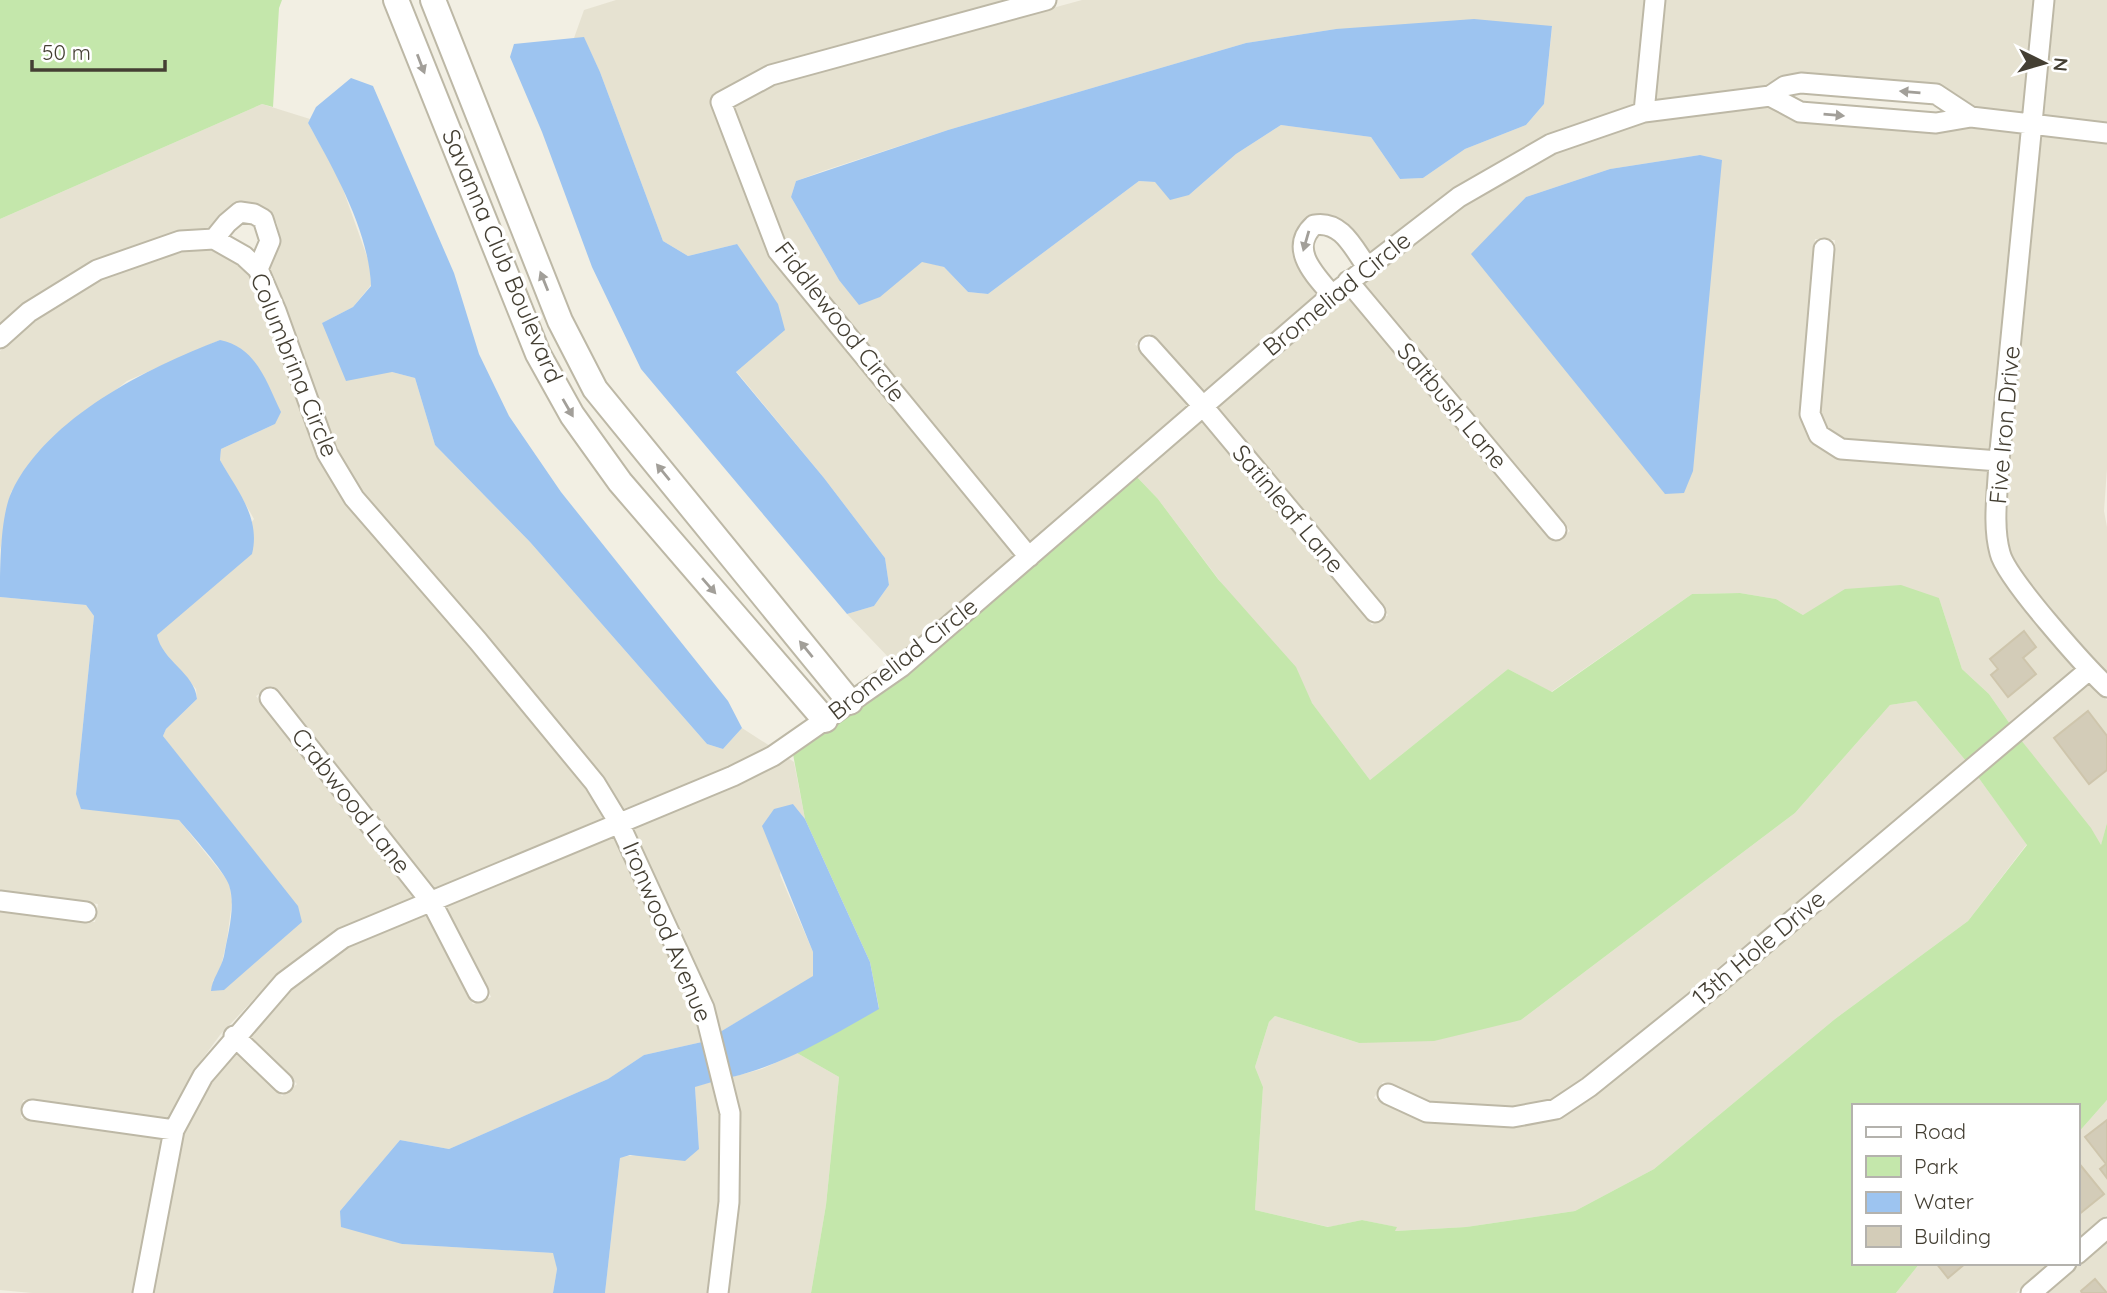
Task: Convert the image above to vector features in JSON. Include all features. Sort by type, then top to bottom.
[{"type":"street","name":"Savanna Club Boulevard","points":[[396,0],[538,354],[572,415],[621,482],[825,720]]},
{"type":"street","name":"Savanna Club Boulevard","points":[[433,0],[560,321],[596,389],[849,702]]},
{"type":"street","name":"Fiddlewood Circle","points":[[1029,557],[778,251],[721,102],[771,75],[1046,0]]},
{"type":"street","points":[[1644,112],[1655,0]]},
{"type":"street","name":"Five Iron Drive","points":[[2044,0],[2000,461],[1997,525],[2000,555],[2017,581],[2089,670],[2107,687]]},
{"type":"street","name":"Bromeliad Circle","points":[[143,1293],[174,1130],[202,1076],[234,1036],[284,982],[343,939],[618,821],[733,776],[773,756],[901,667],[1348,281],[1459,197],[1551,144],[1644,112],[1770,96],[1785,86],[1801,83],[1936,94],[1971,117]]},
{"type":"street","name":"Bromeliad Circle","points":[[1770,96],[1800,111],[1936,123],[1971,117],[2107,133]]},
{"type":"street","points":[[0,338],[29,312],[97,270],[180,242],[214,239],[240,212],[254,214],[263,219],[270,241],[258,270]]},
{"type":"street","points":[[1332,295],[1306,262],[1302,251],[1307,231],[1314,225],[1332,224],[1339,229],[1367,267]]},
{"type":"street","name":"Columbrina Circle","points":[[214,239],[244,256],[258,270],[276,311],[327,453],[354,498],[478,640],[595,783],[618,821]]},
{"type":"street","points":[[1824,249],[1810,414],[1819,435],[1841,449],[2000,461]]},
{"type":"street","name":"Saltbush Lane","points":[[1348,281],[1556,530]]},
{"type":"street","name":"Satinleaf Lane","points":[[1149,346],[1202,405],[1375,612]]},
{"type":"street","name":"13th Hole Drive","points":[[1388,1094],[1427,1112],[1513,1117],[1556,1109],[1589,1087],[1717,984],[2089,670]]},
{"type":"street","name":"Crabwood Lane","points":[[270,698],[432,903],[478,992]]},
{"type":"street","name":"Ironwood Avenue","points":[[618,821],[704,1007],[730,1113],[729,1202],[718,1293]]},
{"type":"street","points":[[0,901],[86,912]]},
{"type":"street","points":[[234,1036],[283,1083]]},
{"type":"street","points":[[32,1110],[174,1130]]},
{"type":"street","points":[[2079,1252],[2107,1228]]},
{"type":"street","points":[[2031,1293],[2064,1265]]},
{"type":"shaded area","points":[[616,0],[1011,0],[768,66],[716,94],[711,105],[770,257],[1016,556],[892,661],[847,614],[874,606],[889,585],[885,558],[824,478],[736,371],[737,244],[688,256],[663,241],[600,72],[584,38],[574,38],[584,10]]},
{"type":"shaded area","points":[[1082,0],[1645,0],[1635,105],[1546,136],[1453,189],[1369,253],[1339,218],[1326,214],[1306,218],[1297,228],[1292,254],[1297,267],[1318,293],[1203,391],[1150,333],[1135,344],[1188,404],[1030,543],[788,247],[734,106],[775,84]],"holes":[[[1552,27],[1544,104],[1526,125],[1465,149],[1423,178],[1400,179],[1371,137],[1281,125],[1236,154],[1189,195],[1155,182],[1139,181],[988,294],[968,292],[944,267],[922,261],[839,280],[791,197],[796,181],[948,130],[1246,43],[1336,29]]]},
{"type":"shaded area","points":[[1665,0],[2033,0],[2035,8],[2024,114],[1973,107],[1942,87],[1768,83],[1765,87],[1656,101]]},
{"type":"shaded area","points":[[2055,0],[2107,0],[2107,124],[2044,117]]},
{"type":"shaded area","points":[[262,104],[310,119],[308,123],[339,178],[370,265],[371,285],[353,307],[322,323],[392,372],[415,378],[435,445],[530,542],[707,744],[723,749],[742,728],[770,746],[728,768],[623,809],[603,777],[363,493],[337,449],[269,271],[280,243],[277,223],[268,212],[236,204],[227,209],[208,230],[176,233],[91,262],[22,305],[0,325],[0,219]]},
{"type":"shaded area","points":[[1766,106],[1800,121],[1973,129],[1976,127],[2022,133],[1990,451],[1845,440],[1828,429],[1820,413],[1835,240],[1815,239],[1799,414],[1813,442],[1989,469],[1987,525],[1991,559],[2008,587],[2075,669],[2010,724],[1989,694],[1962,669],[1939,598],[1803,615],[1776,599],[1740,593],[1692,594],[1551,692],[1508,669],[1370,780],[1158,499],[1136,476],[1201,419],[1372,625],[1388,615],[1216,406],[1347,295],[1554,542],[1570,531],[1362,283],[1465,205],[1556,152],[1646,121]],"holes":[[[1700,155],[1472,254],[1526,197],[1610,169]]]},
{"type":"shaded area","points":[[2042,135],[2107,143],[2107,469],[2104,511],[2107,527],[2107,674],[2025,577],[2010,552],[2007,525],[2010,462]]},
{"type":"shaded area","points":[[212,249],[237,263],[249,275],[318,455],[345,502],[470,646],[586,787],[604,817],[435,891],[272,686],[256,696],[417,899],[339,930],[277,975],[220,1035],[193,1072],[168,1120],[23,1100],[21,1118],[162,1138],[132,1293],[32,1293],[0,1290],[0,910],[95,922],[98,904],[0,892],[0,597],[86,605],[94,616],[76,794],[179,820],[229,882],[232,902],[227,939],[220,972],[212,982],[302,922],[163,736],[166,729],[197,699],[196,689],[159,646],[157,635],[192,602],[254,519],[220,460],[221,449],[275,424],[220,340],[127,381],[38,452],[11,492],[0,551],[0,351],[36,319],[102,278],[182,251]]},
{"type":"shaded area","points":[[2089,683],[2107,700],[2107,823],[2101,846],[2021,740]]},
{"type":"shaded area","points":[[1916,701],[1966,761],[1583,1080],[1552,1101],[1512,1108],[1430,1103],[1383,1082],[1374,1098],[1427,1121],[1563,1117],[1596,1094],[1724,991],[1978,777],[2027,844],[1968,921],[1835,1019],[1654,1169],[1575,1211],[1466,1227],[1394,1231],[1396,1227],[1362,1220],[1329,1227],[1255,1210],[1263,1087],[1255,1067],[1269,1022],[1275,1016],[1359,1043],[1521,1020],[1795,813],[1890,705]]},
{"type":"shaded area","points":[[788,758],[794,762],[805,819],[793,804],[780,875],[813,952],[813,977],[720,1032],[714,1005],[632,826],[738,785]]},
{"type":"shaded area","points":[[613,834],[694,1010],[702,1042],[644,1055],[608,1079],[449,1149],[400,1140],[340,1211],[402,1244],[554,1253],[557,1269],[553,1293],[154,1293],[184,1133],[212,1081],[235,1051],[282,1096],[297,1084],[248,1036],[291,989],[349,947],[427,915],[473,1004],[491,997],[446,907]]},
{"type":"shaded area","points":[[797,1053],[839,1077],[826,1205],[811,1293],[728,1293],[739,1203],[740,1113],[732,1077],[762,1069]]},
{"type":"shaded area","points":[[712,1082],[720,1114],[718,1202],[708,1293],[605,1293],[620,1157],[699,1148],[695,1086]]},
{"type":"shaded area","points":[[2107,1100],[2107,1215],[2079,1239],[2079,1132]]},
{"type":"shaded area","points":[[2107,1241],[2107,1293],[2046,1293],[2079,1265]]},
{"type":"shaded area","points":[[1918,1265],[2049,1265],[2016,1293],[1896,1293]]},
{"type":"green space","points":[[0,0],[282,0],[279,8],[273,107],[262,104],[0,219]]},
{"type":"green space","points":[[1136,476],[1158,499],[1218,579],[1296,667],[1312,703],[1370,780],[1508,669],[1552,692],[1692,594],[1740,593],[1776,599],[1803,615],[1845,589],[1901,585],[1939,598],[1962,669],[1989,694],[2010,724],[1966,761],[1916,701],[1890,705],[1795,813],[1521,1020],[1434,1041],[1359,1043],[1275,1016],[1269,1022],[1255,1067],[1263,1087],[1255,1210],[1328,1227],[1362,1220],[1397,1227],[1395,1231],[1466,1227],[1575,1211],[1654,1169],[1835,1019],[1968,921],[2027,845],[1978,777],[2021,740],[2091,828],[2101,845],[2107,823],[2107,1100],[2079,1132],[2079,1104],[1852,1104],[1852,1265],[1918,1265],[1896,1293],[811,1293],[826,1205],[839,1077],[797,1053],[879,1008],[870,962],[805,819],[793,754],[908,674]]},
{"type":"water","points":[[1474,19],[1552,26],[1544,104],[1526,125],[1465,149],[1423,178],[1400,179],[1371,137],[1281,125],[1236,154],[1189,195],[1170,200],[1155,182],[1139,181],[988,294],[968,292],[944,267],[922,262],[880,297],[859,305],[839,280],[791,197],[796,181],[948,130],[1246,43],[1336,29]]},
{"type":"water","points":[[584,37],[600,72],[663,241],[688,256],[737,244],[778,304],[785,330],[736,372],[824,478],[885,558],[889,585],[874,606],[847,614],[641,369],[592,267],[542,132],[510,57],[514,44]]},
{"type":"water","points":[[351,78],[373,86],[454,273],[479,354],[509,416],[561,492],[728,701],[742,728],[723,749],[707,744],[530,542],[435,445],[415,378],[392,372],[346,381],[322,323],[353,307],[371,286],[369,265],[348,202],[308,123],[316,107]]},
{"type":"water","points":[[1700,155],[1722,160],[1693,471],[1684,493],[1665,494],[1471,254],[1526,197],[1610,169]]},
{"type":"water","points":[[220,340],[233,344],[252,358],[281,412],[275,424],[221,449],[220,460],[250,516],[254,541],[252,554],[157,635],[165,652],[191,682],[197,699],[166,729],[163,736],[298,906],[302,922],[224,990],[211,991],[224,956],[232,911],[229,885],[221,871],[179,820],[81,809],[76,794],[94,616],[86,605],[0,597],[0,572],[5,514],[12,491],[28,464],[49,440],[102,398],[162,365]]},
{"type":"water","points":[[793,804],[805,819],[870,962],[879,1009],[789,1057],[732,1077],[720,1032],[813,976],[813,952],[762,826],[774,809]]},
{"type":"water","points":[[702,1042],[712,1082],[695,1087],[699,1149],[685,1161],[630,1155],[620,1158],[605,1293],[553,1293],[557,1269],[553,1253],[402,1244],[341,1227],[340,1211],[400,1140],[449,1149],[608,1079],[644,1055]]},
{"type":"building","points":[[2024,631],[2036,647],[2023,658],[2036,674],[2008,697],[1991,675],[1998,669],[1990,659]]},
{"type":"building","points":[[2088,711],[2107,736],[2107,770],[2089,784],[2054,738]]},
{"type":"building","points":[[2107,1120],[2107,1178],[2100,1169],[2106,1164],[2085,1137]]},
{"type":"building","points":[[2079,1163],[2104,1194],[2079,1214]]},
{"type":"building","points":[[1938,1265],[1964,1265],[1948,1278]]},
{"type":"building","points":[[2095,1279],[2107,1293],[2082,1293],[2081,1291]]}]
